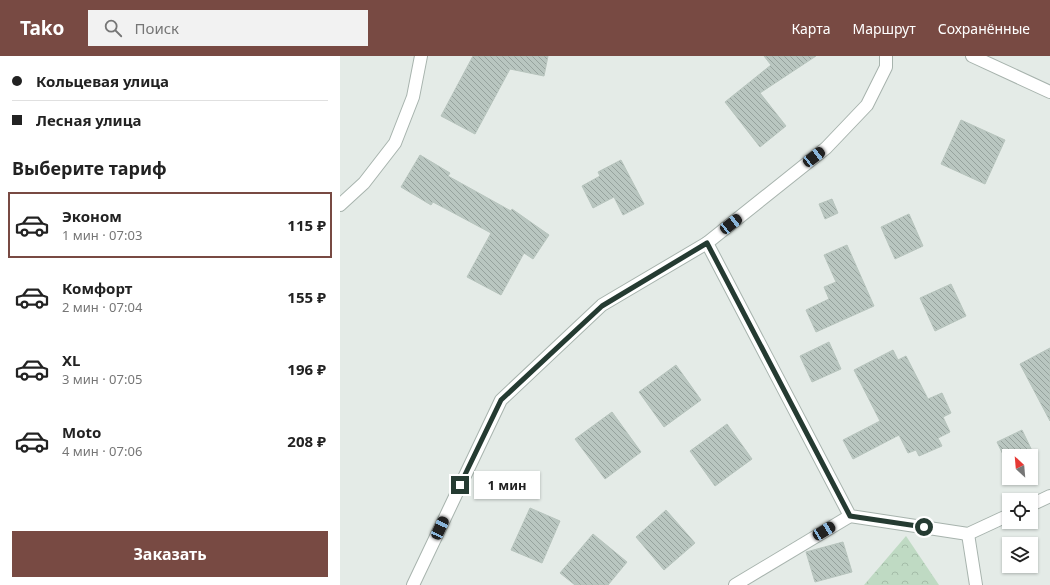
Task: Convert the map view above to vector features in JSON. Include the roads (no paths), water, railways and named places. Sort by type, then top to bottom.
[{"type":"street","points":[[340,205],[364,183],[395,143],[413,97],[421,56]]},
{"type":"street","points":[[413,585],[501,400],[602,306],[707,243],[826,148],[867,105],[886,67],[886,56]]},
{"type":"street","points":[[972,56],[1050,92]]},
{"type":"street","points":[[707,243],[850,516]]},
{"type":"street","points":[[1038,502],[1050,496]]},
{"type":"street","points":[[735,585],[850,516],[968,534],[1002,518]]},
{"type":"street","points":[[968,534],[976,585]]}]
